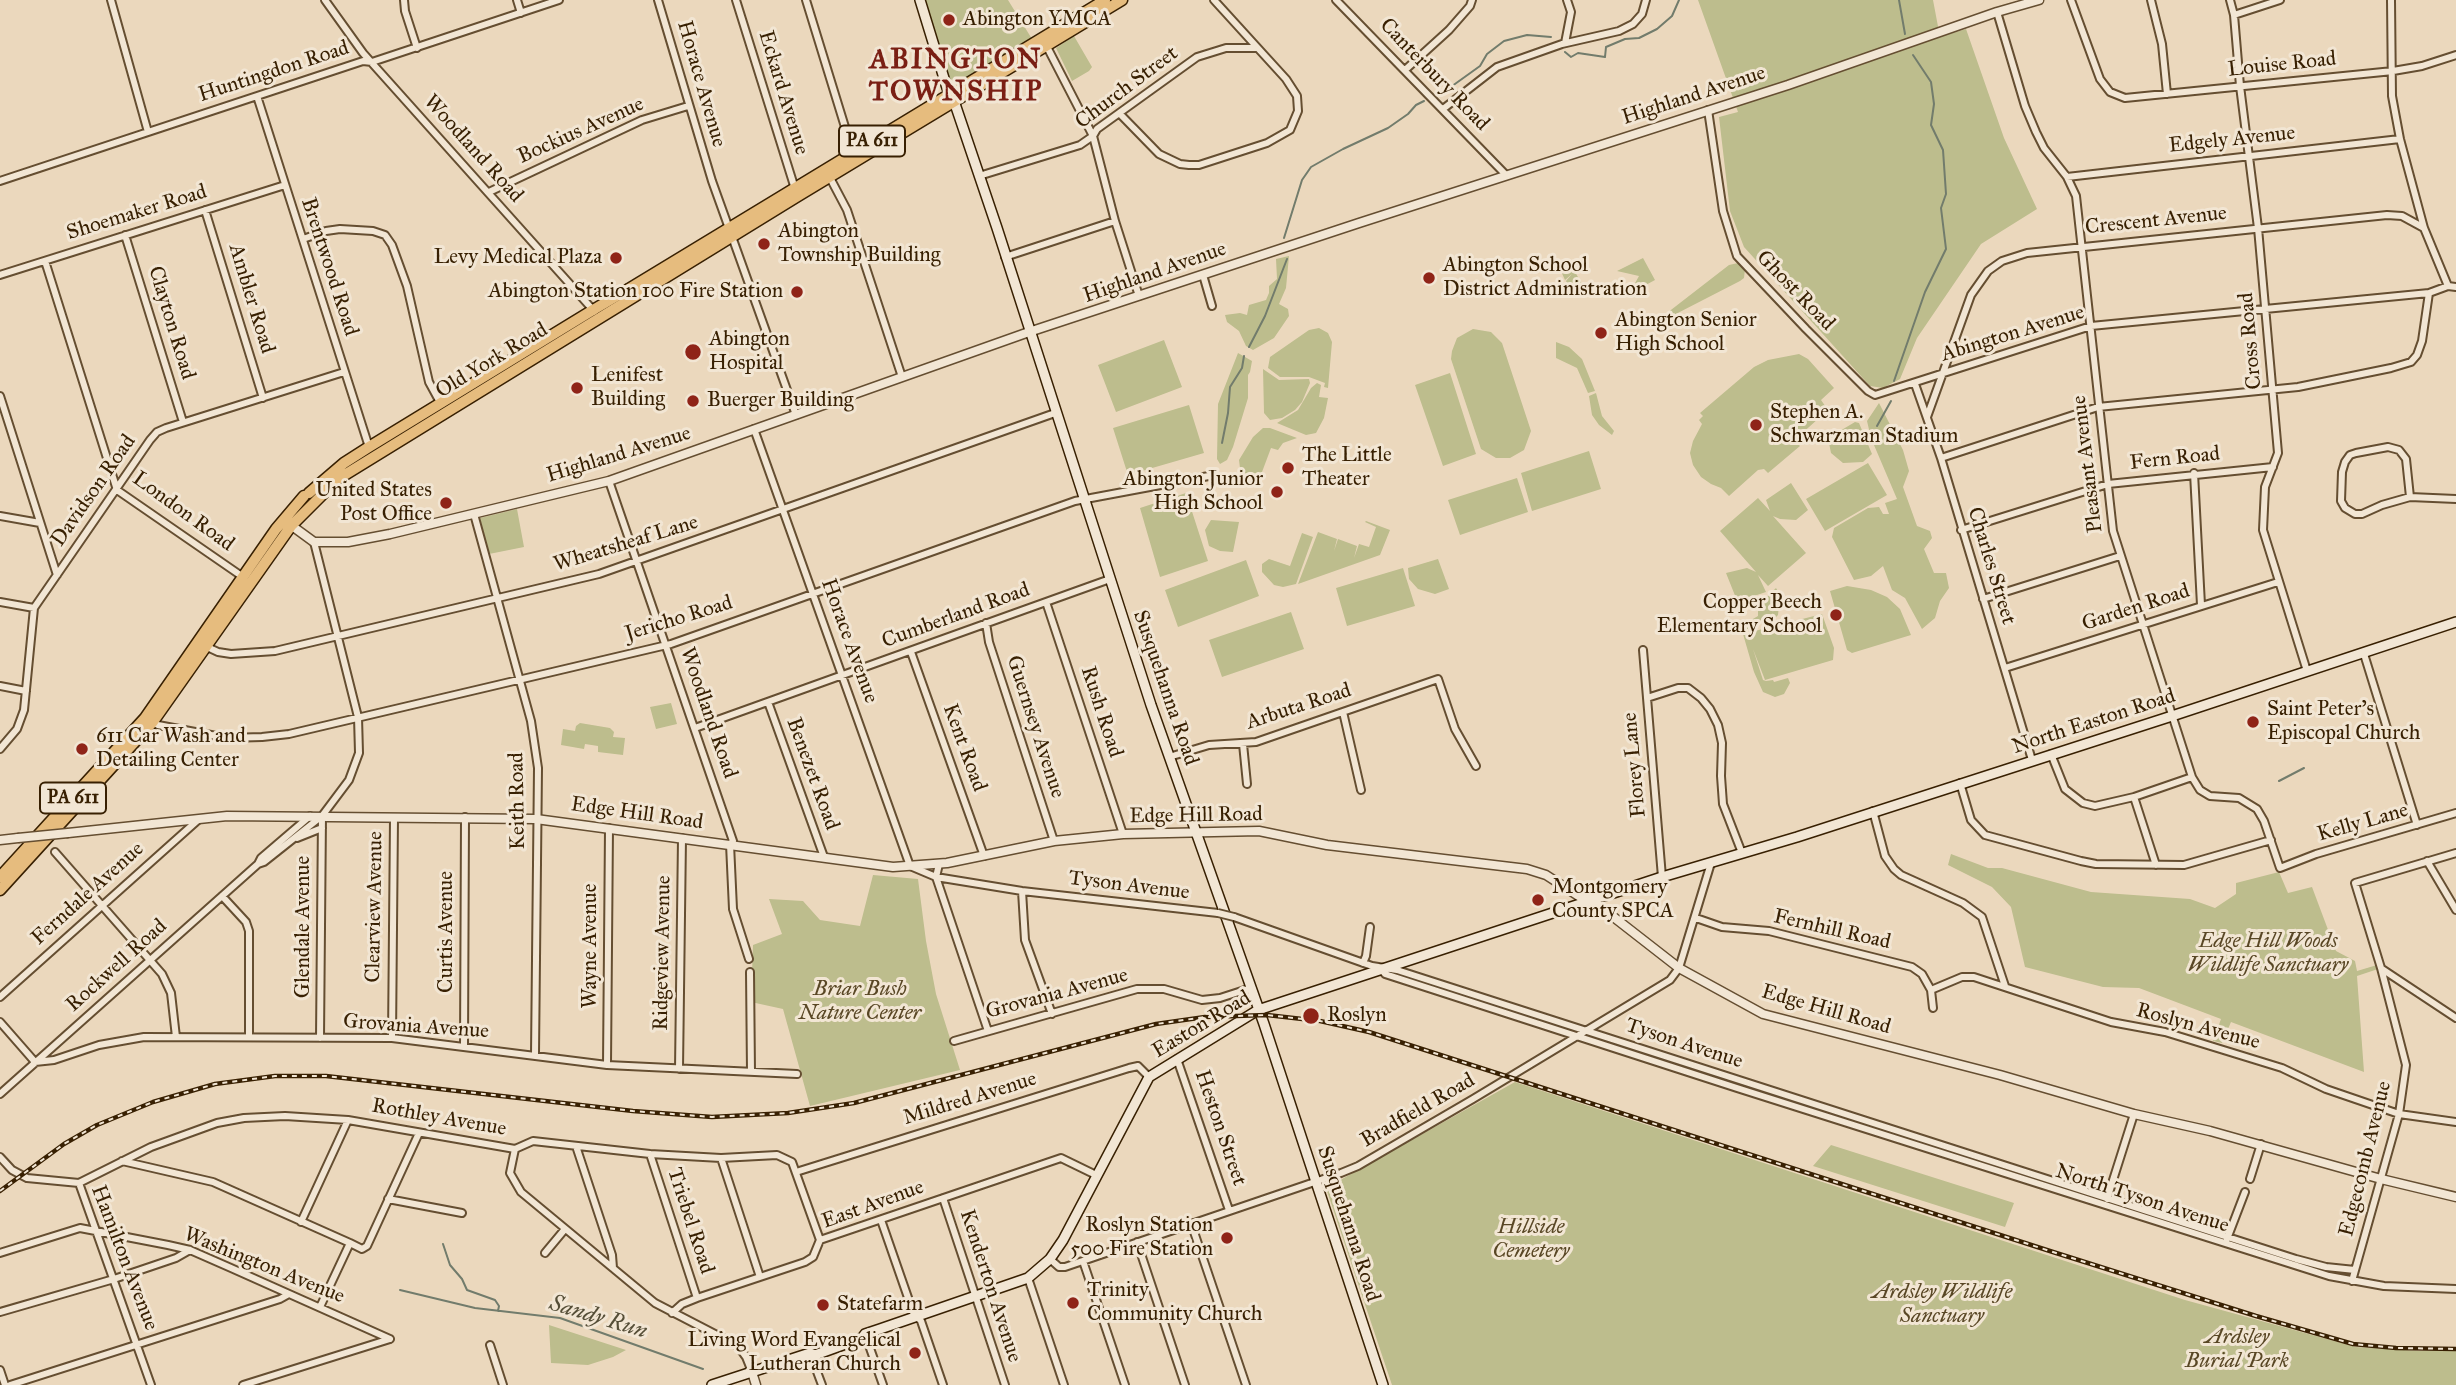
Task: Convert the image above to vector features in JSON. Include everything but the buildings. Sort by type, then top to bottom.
[{"type":"main road","name":"Susquehanna Road","points":[[920,0],[1169,757],[1251,988],[1383,1385]]},
{"type":"main road","name":"Old York Road","points":[[1045,42],[1105,0]]},
{"type":"main road","name":"Old York Road","points":[[0,890],[148,720],[307,494],[344,463],[443,407],[1045,42],[1122,0]]},
{"type":"main road","name":"Old York Road","points":[[827,173],[853,153],[953,98]]},
{"type":"main road","name":"Old York Road","points":[[597,313],[627,290],[730,233]]},
{"type":"main road","name":"Old York Road","points":[[287,523],[338,480],[443,407]]},
{"type":"main road","name":"North Easton Road","points":[[1742,853],[2456,622]]},
{"type":"main road","name":"Old York Road","points":[[0,877],[148,720]]},
{"type":"main road","name":"Easton Road","points":[[712,1385],[810,1353],[812,1349],[829,1343],[860,1333],[865,1334],[1028,1278],[1049,1259],[1063,1240],[1149,1077],[1258,1010],[1742,853]]},
{"type":"street","points":[[111,0],[148,132]]},
{"type":"street","name":"Woodland Road","points":[[326,0],[363,53],[597,313]]},
{"type":"street","points":[[404,0],[417,48]]},
{"type":"street","points":[[517,0],[521,13]]},
{"type":"street","name":"Huntingdon Road","points":[[0,181],[363,61],[372,62],[417,48],[559,0]]},
{"type":"street","name":"Horace Avenue","points":[[658,0],[688,106],[730,233],[796,415]]},
{"type":"street","name":"Eckard Avenue","points":[[736,0],[796,192]]},
{"type":"street","points":[[806,0],[853,153]]},
{"type":"street","points":[[1120,114],[1165,158],[1180,164],[1199,165],[1267,143],[1290,130],[1298,111],[1297,96],[1286,79],[1214,0]]},
{"type":"street","points":[[1405,70],[1449,30],[1472,0]]},
{"type":"street","points":[[1565,43],[1571,12],[1567,0]]},
{"type":"street","points":[[1443,109],[1497,66],[1565,43],[1619,31],[1633,24],[1642,14],[1646,0]]},
{"type":"street","name":"Highland Avenue","points":[[314,542],[366,539],[609,481],[1029,332],[2039,0]]},
{"type":"street","name":"Louise Road","points":[[2071,0],[2100,79],[2110,92],[2125,98],[2393,71],[2422,66],[2456,55]]},
{"type":"street","points":[[2151,0],[2162,44],[2167,94]]},
{"type":"street","name":"Cross Road","points":[[2230,0],[2234,15],[2258,229],[2278,453],[2265,487],[2263,530],[2307,671]]},
{"type":"street","points":[[2234,15],[2280,0]]},
{"type":"street","points":[[2391,0],[2392,96],[2400,138],[2424,228],[2452,286]]},
{"type":"street","name":"Canterbury Road","points":[[1339,1],[1506,175]]},
{"type":"street","name":"Pleasant Avenue","points":[[1997,12],[2025,106],[2036,132],[2044,148],[2067,177],[2076,196],[2113,531],[2192,778]]},
{"type":"street","points":[[1045,42],[1093,136],[1115,221],[1139,296]]},
{"type":"street","name":"Church Street","points":[[979,176],[1080,145],[1093,136],[1097,129],[1197,57],[1226,48],[1256,48]]},
{"type":"street","name":"Brentwood Road","points":[[257,96],[369,447]]},
{"type":"street","name":"Bockius Avenue","points":[[489,192],[642,120],[688,106]]},
{"type":"street","name":"Ghost Road","points":[[1708,110],[1723,211],[1737,256],[1868,391],[1879,395],[1915,384]]},
{"type":"street","name":"Edgely Avenue","points":[[2067,177],[2400,138]]},
{"type":"street","points":[[827,173],[848,210],[902,377]]},
{"type":"street","name":"Shoemaker Road","points":[[0,275],[285,185]]},
{"type":"street","name":"Ambler Road","points":[[205,210],[263,398]]},
{"type":"street","name":"Crescent Avenue","points":[[1927,416],[1971,295],[1988,271],[2002,261],[2027,253],[2082,246],[2387,215],[2402,216],[2424,228]]},
{"type":"street","points":[[1005,257],[1115,221]]},
{"type":"street","points":[[303,239],[340,229],[381,233],[392,245],[407,286],[429,382],[443,407]]},
{"type":"street","name":"Clayton Road","points":[[125,235],[183,422]]},
{"type":"street","name":"London Road","points":[[45,261],[117,490],[246,579]]},
{"type":"street","points":[[1203,275],[1212,306]]},
{"type":"street","name":"Abington Avenue","points":[[1915,384],[2091,326],[2428,293],[2452,286]]},
{"type":"street","points":[[1941,458],[2098,407],[2298,387],[2411,362],[2422,341],[2428,293]]},
{"type":"street","name":"Davidson Road","points":[[0,750],[21,720],[34,608],[157,432],[344,372]]},
{"type":"street","name":"Charles Street","points":[[1915,384],[1941,458],[2032,760]]},
{"type":"street","points":[[0,396],[57,575]]},
{"type":"street","name":"Wheatsheaf Lane","points":[[201,644],[218,652],[248,654],[275,651],[599,574],[1055,413]]},
{"type":"street","name":"Horace Avenue","points":[[754,429],[910,866]]},
{"type":"street","points":[[2410,497],[2406,460],[2399,450],[2388,447],[2356,453],[2350,455],[2345,462],[2340,496],[2345,508],[2355,514],[2410,497],[2456,499]]},
{"type":"street","name":"Fern Road","points":[[1961,530],[2108,484],[2194,473],[2273,467]]},
{"type":"street","points":[[2194,473],[2201,606]]},
{"type":"street","name":"Jericho Road","points":[[148,720],[227,738],[289,734],[666,645],[1083,499],[1214,475]]},
{"type":"street","name":"Woodland Road","points":[[609,481],[733,841],[730,844],[733,909],[749,959]]},
{"type":"street","name":"Keith Road","points":[[474,514],[535,740],[538,768],[535,1055]]},
{"type":"street","points":[[0,516],[40,523]]},
{"type":"street","points":[[287,523],[314,542]]},
{"type":"street","name":"Rockwell Road","points":[[258,864],[322,816],[354,771],[360,740],[358,717],[314,542]]},
{"type":"street","points":[[1983,598],[2120,556]]},
{"type":"street","name":"Cumberland Road","points":[[695,728],[1110,579]]},
{"type":"street","name":"Garden Road","points":[[2005,668],[2278,582]]},
{"type":"street","points":[[0,602],[34,608]]},
{"type":"street","name":"Rush Road","points":[[1046,602],[1122,834]]},
{"type":"street","name":"Guernsey Avenue","points":[[986,623],[989,642],[1054,841]]},
{"type":"street","name":"Florey Lane","points":[[1643,650],[1662,877]]},
{"type":"street","name":"Kent Road","points":[[911,652],[984,856]]},
{"type":"street","points":[[2364,653],[2417,825]]},
{"type":"street","name":"Arbuta Road","points":[[1169,757],[1209,745],[1256,742],[1438,679],[1455,729],[1476,766]]},
{"type":"street","points":[[0,686],[26,691]]},
{"type":"street","points":[[1647,698],[1678,688],[1688,688],[1710,709],[1722,743],[1723,804],[1742,853]]},
{"type":"street","name":"Benezet Road","points":[[768,702],[824,857]]},
{"type":"street","points":[[1343,712],[1361,790]]},
{"type":"street","points":[[1243,744],[1247,784]]},
{"type":"street","points":[[1960,783],[1971,820],[1985,835],[2081,861],[2191,864],[2271,840],[2257,809],[2239,798],[2210,796],[2200,790],[2192,778],[2101,806],[2083,803],[2065,789],[2051,754]]},
{"type":"street","points":[[2134,797],[2156,865]]},
{"type":"street","points":[[1873,811],[1885,856],[1894,869],[1901,875],[1975,910],[1982,917],[2005,986]]},
{"type":"street","name":"Kelly Lane","points":[[2271,840],[2280,868],[2316,854],[2456,813]]},
{"type":"street","name":"Edge Hill Road","points":[[0,840],[228,816],[465,817],[536,819],[892,867],[939,864],[1054,841],[1122,834],[1196,832],[1274,833],[1327,845],[1527,869],[1546,875],[1580,897],[1592,901],[1679,968],[1763,1014],[2456,1197]]},
{"type":"street","name":"Rockwell Road","points":[[0,1094],[310,816]]},
{"type":"street","name":"Glendale Avenue","points":[[320,1038],[322,816]]},
{"type":"street","name":"Curtis Avenue","points":[[464,1046],[465,817]]},
{"type":"street","name":"Ferndale Avenue","points":[[0,997],[200,818]]},
{"type":"street","name":"Clearview Avenue","points":[[391,1038],[394,818]]},
{"type":"street","name":"Rockwell Road","points":[[290,841],[321,828]]},
{"type":"street","name":"Wayne Avenue","points":[[607,1065],[609,828]]},
{"type":"street","name":"Ridgeview Avenue","points":[[679,1069],[682,838]]},
{"type":"street","points":[[55,852],[162,974],[171,993],[176,1037]]},
{"type":"street","points":[[2456,853],[2427,861],[2456,910]]},
{"type":"street","name":"Edgecomb Avenue","points":[[2352,1281],[2399,1114],[2406,1066],[2356,883],[2427,861]]},
{"type":"street","points":[[1679,968],[1712,863]]},
{"type":"street","points":[[939,864],[936,877],[988,1031]]},
{"type":"street","name":"Tyson Avenue","points":[[910,866],[936,877],[1023,891],[1234,917],[1381,969],[1397,970],[1738,1084]]},
{"type":"street","points":[[1023,891],[1024,940],[1052,1014]]},
{"type":"street","points":[[222,896],[246,922],[249,932],[249,1037]]},
{"type":"street","name":"Fernhill Road","points":[[1696,918],[1722,927],[1769,931],[1912,967],[1922,974],[1931,990]]},
{"type":"street","points":[[1363,963],[1370,927]]},
{"type":"street","name":"Bradfield Road","points":[[1049,1259],[1059,1267],[1083,1261],[1358,1166],[1586,1032],[1662,985],[1679,968]]},
{"type":"street","points":[[2381,968],[2456,1018]]},
{"type":"street","name":"Tyson Avenue","points":[[1381,969],[1388,974],[1578,1036],[1974,1159]]},
{"type":"street","points":[[750,972],[751,1072]]},
{"type":"street","name":"Roslyn Avenue","points":[[1931,990],[1962,977],[1974,977],[2111,1022],[2165,1032],[2282,1068],[2326,1089],[2399,1114],[2456,1122]]},
{"type":"street","name":"Grovania Avenue","points":[[954,1041],[1138,989],[1164,989],[1202,1000],[1220,998],[1251,988]]},
{"type":"street","points":[[1931,990],[1933,1008]]},
{"type":"street","points":[[0,1022],[35,1062]]},
{"type":"street","name":"Grovania Avenue","points":[[35,1062],[54,1060],[99,1045],[126,1040],[176,1037],[391,1038],[607,1065],[797,1074]]},
{"type":"street","name":"Heston Street","points":[[1177,1059],[1229,1210]]},
{"type":"street","name":"Mildred Avenue","points":[[796,1172],[1129,1068],[1138,1066],[1149,1077]]},
{"type":"street","points":[[2106,1201],[2134,1114]]},
{"type":"street","name":"Rothley Avenue","points":[[79,1183],[180,1135],[244,1118],[285,1116],[348,1120],[515,1149],[533,1141],[650,1154],[721,1158],[777,1155],[792,1162],[796,1172]]},
{"type":"street","points":[[301,1222],[348,1120]]},
{"type":"street","points":[[122,1161],[213,1182],[365,1248],[419,1133]]},
{"type":"street","points":[[2250,1179],[2261,1144]]},
{"type":"street","points":[[576,1146],[612,1255],[612,1268]]},
{"type":"street","points":[[515,1149],[510,1173],[521,1192],[655,1303],[738,1346],[746,1357],[756,1385]]},
{"type":"street","name":"Triebel Road","points":[[650,1154],[697,1298]]},
{"type":"street","name":"Hamilton Avenue","points":[[0,1157],[12,1170],[27,1178],[79,1183],[151,1385]]},
{"type":"street","points":[[721,1158],[760,1277]]},
{"type":"street","name":"East Avenue","points":[[672,1314],[682,1304],[697,1298],[810,1260],[820,1240],[1061,1158],[1096,1175]]},
{"type":"street","name":"North Tyson Avenue","points":[[1974,1159],[2227,1240],[2326,1266],[2356,1270]]},
{"type":"street","points":[[796,1172],[820,1240]]},
{"type":"street","points":[[2227,1240],[2245,1192]]},
{"type":"street","name":"Kenderton Avenue","points":[[943,1198],[1004,1385]]},
{"type":"street","points":[[387,1199],[462,1213]]},
{"type":"street","points":[[881,1220],[913,1312],[917,1316],[943,1385]]},
{"type":"street","points":[[1191,1223],[1246,1385]]},
{"type":"street","name":"Washington Avenue","points":[[0,1253],[75,1229],[190,1250],[390,1339],[243,1385]]},
{"type":"street","points":[[545,1253],[565,1229]]},
{"type":"street","name":"North Tyson Avenue","points":[[2227,1240],[2300,1268],[2352,1281],[2409,1289],[2456,1289]]},
{"type":"street","points":[[1137,1242],[1185,1385]]},
{"type":"street","points":[[320,1307],[350,1243]]},
{"type":"street","points":[[0,1312],[114,1279],[176,1258],[190,1250]]},
{"type":"street","name":"North Tyson Avenue","points":[[2287,1256],[2300,1268]]},
{"type":"street","points":[[1083,1261],[1125,1385]]},
{"type":"street","points":[[1028,1278],[1064,1385]]},
{"type":"street","points":[[10,1385],[289,1294]]},
{"type":"street","points":[[865,1334],[883,1385]]},
{"type":"street","points":[[490,1345],[503,1385]]},
{"type":"street","points":[[810,1353],[822,1385]]},
{"type":"street","points":[[0,1370],[5,1385]]},
{"type":"green space","points":[[924,0],[1008,0],[1032,39],[954,86],[951,84]]},
{"type":"green space","points":[[1698,0],[1933,0],[1940,37],[1966,29],[2004,138],[2037,209],[1981,244],[1917,338],[1900,379],[1883,388],[1870,386],[1744,247],[1730,211],[1719,117],[1738,112]]},
{"type":"green space","points":[[1074,36],[1092,67],[1072,81],[1056,48]]},
{"type":"green space","points":[[1289,256],[1286,288],[1279,304],[1288,309],[1289,316],[1274,338],[1253,350],[1246,346],[1239,331],[1227,322],[1225,315],[1247,315],[1249,305],[1266,300],[1269,286],[1277,279],[1276,259]]},
{"type":"green space","points":[[1643,258],[1655,280],[1629,294],[1639,276],[1617,271]]},
{"type":"green space","points":[[1577,260],[1580,265],[1575,272],[1585,289],[1573,295],[1566,281],[1572,274],[1565,280],[1560,269]]},
{"type":"green space","points":[[1738,263],[1745,269],[1744,278],[1667,317],[1667,313],[1729,265]]},
{"type":"green space","points":[[1319,328],[1328,333],[1332,342],[1328,388],[1324,387],[1325,383],[1309,377],[1280,377],[1268,368],[1270,357],[1309,330]]},
{"type":"green space","points":[[1473,329],[1491,332],[1502,343],[1531,431],[1524,450],[1510,458],[1496,458],[1481,449],[1451,359],[1457,338]]},
{"type":"green space","points":[[1164,340],[1182,387],[1116,412],[1098,365]]},
{"type":"green space","points":[[1556,342],[1569,347],[1582,359],[1595,391],[1588,393],[1577,368],[1556,358]]},
{"type":"green space","points":[[1238,353],[1252,361],[1248,375],[1248,398],[1233,447],[1227,460],[1220,464],[1217,459],[1218,404]]},
{"type":"green space","name":"Stephen A. Schwarzman Stadium","points":[[1799,354],[1808,359],[1834,388],[1821,400],[1828,410],[1799,436],[1796,442],[1800,446],[1768,473],[1764,469],[1758,470],[1729,496],[1721,488],[1701,477],[1693,465],[1690,453],[1702,424],[1699,420],[1703,416],[1700,413],[1754,367],[1768,360]]},
{"type":"green space","points":[[1263,369],[1279,380],[1309,379],[1310,383],[1302,402],[1282,418],[1270,420],[1264,413]]},
{"type":"green space","points":[[1450,373],[1476,454],[1443,466],[1415,385]]},
{"type":"green space","points":[[1317,383],[1321,385],[1319,397],[1328,398],[1324,418],[1316,433],[1306,435],[1277,423],[1298,410]]},
{"type":"green space","points":[[1596,393],[1602,416],[1614,431],[1612,435],[1599,425],[1592,415],[1589,396]]},
{"type":"green space","points":[[1879,403],[1903,450],[1909,471],[1903,487],[1917,526],[1930,531],[1932,538],[1924,549],[1934,573],[1946,573],[1949,588],[1940,601],[1935,618],[1922,629],[1905,598],[1892,590],[1883,566],[1871,576],[1854,580],[1832,537],[1834,528],[1868,508],[1879,507],[1883,514],[1889,514],[1885,503],[1897,499],[1871,438],[1867,421]]},
{"type":"green space","points":[[1189,405],[1204,453],[1128,475],[1113,428]]},
{"type":"green space","points":[[1855,422],[1859,423],[1872,454],[1863,462],[1843,463],[1831,453],[1828,438]]},
{"type":"green space","points":[[1263,428],[1297,438],[1283,443],[1278,450],[1271,448],[1259,480],[1244,474],[1239,460],[1253,437]]},
{"type":"green space","points":[[1589,451],[1601,489],[1532,511],[1521,473]]},
{"type":"green space","points":[[1868,463],[1887,495],[1825,531],[1806,499]]},
{"type":"green space","points":[[1517,478],[1528,512],[1460,535],[1448,500]]},
{"type":"green space","points":[[1791,483],[1808,510],[1796,520],[1773,516],[1806,553],[1768,586],[1758,575],[1766,592],[1742,600],[1736,598],[1726,573],[1747,568],[1756,572],[1720,531],[1758,498],[1770,511],[1766,500]]},
{"type":"green space","points":[[1186,493],[1208,561],[1160,577],[1140,508]]},
{"type":"green space","points":[[517,509],[524,547],[489,554],[480,518]]},
{"type":"green space","points":[[1211,520],[1239,522],[1233,552],[1220,551],[1209,546],[1205,530]]},
{"type":"green space","points":[[1366,521],[1390,530],[1380,555],[1298,584],[1318,532],[1337,539],[1334,551],[1338,539],[1357,546],[1354,558],[1359,544],[1369,547],[1376,527]]},
{"type":"green space","points":[[1302,533],[1313,537],[1296,584],[1283,587],[1274,585],[1262,572],[1262,564],[1269,559],[1290,566]]},
{"type":"green space","points":[[1438,559],[1449,589],[1435,594],[1418,589],[1409,579],[1408,568]]},
{"type":"green space","points":[[1246,560],[1259,596],[1178,627],[1165,590]]},
{"type":"green space","points":[[1403,568],[1415,606],[1347,626],[1336,588]]},
{"type":"green space","points":[[1847,586],[1871,590],[1887,597],[1900,609],[1911,635],[1852,653],[1847,650],[1830,591]]},
{"type":"green space","points":[[1776,588],[1780,595],[1778,615],[1773,620],[1755,623],[1749,629],[1744,629],[1746,623],[1758,616],[1758,606]]},
{"type":"green space","points":[[1291,612],[1304,649],[1222,677],[1209,640]]},
{"type":"green space","points":[[1822,614],[1834,648],[1833,660],[1765,680],[1753,649],[1763,680],[1774,682],[1788,678],[1790,683],[1784,694],[1775,697],[1763,692],[1743,634]]},
{"type":"green space","points":[[671,703],[677,724],[656,729],[650,707]]},
{"type":"green space","points":[[580,723],[610,728],[614,732],[613,737],[625,738],[623,755],[598,752],[598,746],[585,744],[584,749],[561,745],[563,729],[575,731]]},
{"type":"green space","name":"Edge Hill Woods Wildlife Sanctuary","points":[[1951,854],[1988,868],[2002,868],[2091,892],[2190,899],[2215,908],[2236,894],[2236,883],[2279,872],[2288,893],[2312,887],[2336,951],[2355,961],[2357,971],[2377,965],[2378,969],[2357,976],[2364,1072],[2231,1022],[2222,1043],[2213,1041],[2221,1019],[2139,988],[2103,987],[2025,967],[2011,907],[1992,887],[1948,865]]},
{"type":"green space","name":"Briar Bush Nature Center","points":[[873,875],[918,879],[936,994],[960,1070],[810,1106],[783,1009],[751,1002],[753,945],[782,934],[769,899],[803,901],[820,920],[860,926]]},
{"type":"green space","name":"Hillside Cemetery","points":[[1515,1082],[2185,1300],[2356,1347],[2419,1351],[2456,1350],[2456,1385],[1392,1385],[1326,1188]]},
{"type":"green space","points":[[1831,1145],[2014,1203],[2005,1227],[1813,1166]]},
{"type":"green space","points":[[549,1325],[626,1350],[588,1365],[551,1363]]},
{"type":"waterway","points":[[1565,52],[1571,57],[1578,53],[1605,57],[1606,47],[1625,39],[1639,38],[1657,29],[1672,16],[1679,0]]},
{"type":"waterway","points":[[1899,0],[1905,34]]},
{"type":"waterway","points":[[1441,94],[1480,66],[1487,54],[1504,41],[1527,35],[1551,37]]},
{"type":"waterway","points":[[1894,381],[1925,292],[1946,249],[1941,208],[1946,194],[1943,150],[1931,125],[1934,104],[1931,82],[1913,55]]},
{"type":"waterway","points":[[1284,238],[1302,180],[1311,167],[1388,128],[1424,101]]},
{"type":"waterway","points":[[1249,347],[1265,316],[1287,259]]},
{"type":"waterway","points":[[1222,443],[1230,387],[1242,368],[1244,356]]},
{"type":"waterway","points":[[1877,426],[1891,401]]},
{"type":"waterway","points":[[2279,781],[2304,768]]},
{"type":"waterway","points":[[443,1244],[450,1265],[467,1290],[495,1300],[499,1306],[498,1311]]},
{"type":"waterway","name":"Sandy Run","points":[[400,1290],[475,1308],[560,1318],[703,1369]]},
{"type":"railway","points":[[0,1191],[64,1144],[97,1125],[153,1102],[215,1084],[275,1076],[326,1076],[633,1111],[712,1117],[788,1113],[854,1103],[1156,1024],[1205,1017],[1267,1015],[1320,1021],[1369,1032],[2053,1252],[2353,1344],[2456,1349]]},
{"type":"place","name":"Abington YMCA","points":[[949,20]]},
{"type":"place","name":"Abington Township Building","points":[[764,244]]},
{"type":"place","name":"Levy Medical Plaza","points":[[616,258]]},
{"type":"place","name":"Abington School District Administration","points":[[1429,278]]},
{"type":"place","name":"Abington Station 100 Fire Station","points":[[797,292]]},
{"type":"place","name":"Abington Senior High School","points":[[1601,333]]},
{"type":"place","name":"Abington Hospital","points":[[693,352]]},
{"type":"place","name":"Lenifest Building","points":[[577,388]]},
{"type":"place","name":"Buerger Building","points":[[693,401]]},
{"type":"place","name":"Stephen A. Schwarzman Stadium","points":[[1756,425]]},
{"type":"place","name":"The Little Theater","points":[[1288,468]]},
{"type":"place","name":"Abington Junior High School","points":[[1277,492]]},
{"type":"place","name":"United States Post Office","points":[[446,503]]},
{"type":"place","name":"Copper Beech Elementary School","points":[[1836,615]]},
{"type":"place","name":"Saint Peter's Episcopal Church","points":[[2253,722]]},
{"type":"place","name":"611 Car Wash and Detailing Center","points":[[82,749]]},
{"type":"place","name":"Montgomery County SPCA","points":[[1538,900]]},
{"type":"place","name":"Roslyn","points":[[1311,1016]]},
{"type":"place","name":"Roslyn Station 500 Fire Station","points":[[1227,1238]]},
{"type":"place","name":"Trinity Community Church","points":[[1073,1303]]},
{"type":"place","name":"Statefarm","points":[[823,1305]]},
{"type":"place","name":"Living Word Evangelical Lutheran Church","points":[[915,1353]]},
{"type":"district","name":"ABINGTON TOWNSHIP","points":[[956,77]]},
{"type":"park label","name":"Ardsley Wildlife Sanctuary","points":[[1942,1305]]},
{"type":"park label","name":"Ardsley Burial Park","points":[[2237,1350]]}]
